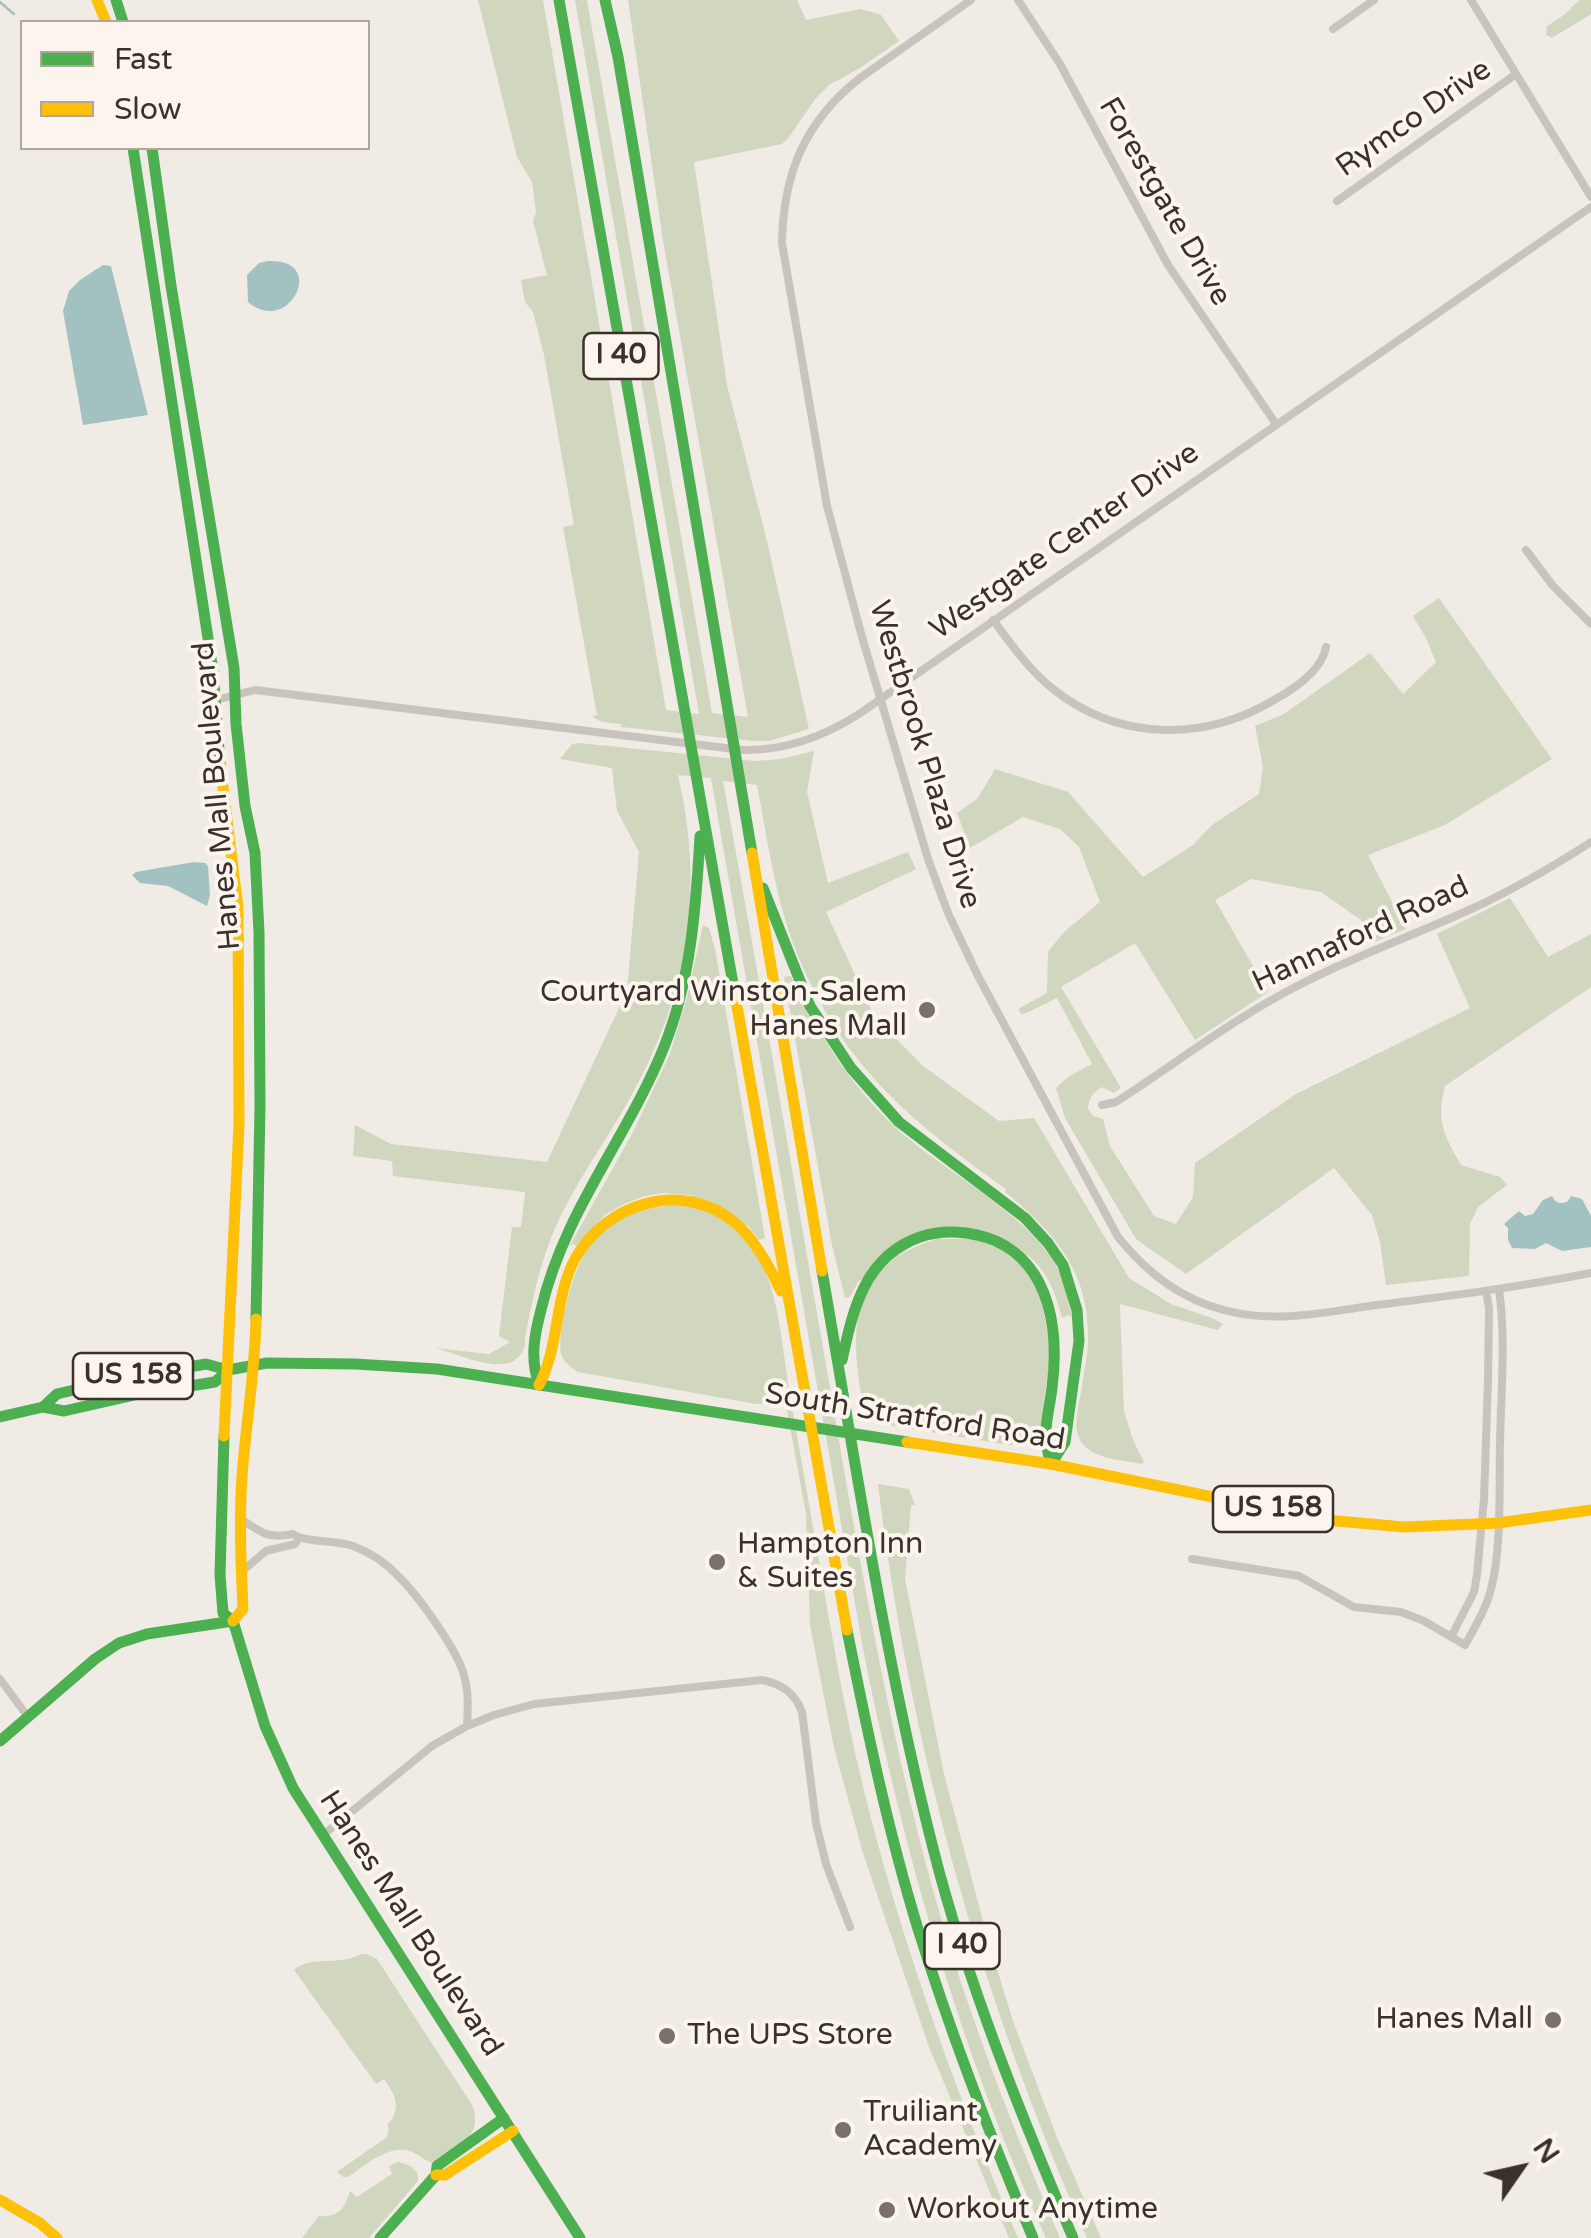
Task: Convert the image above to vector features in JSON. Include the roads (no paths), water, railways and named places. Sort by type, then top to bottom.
[{"type":"main road","name":"I 40","points":[[559,0],[845,1622],[905,1882],[980,2108],[1033,2238]]},
{"type":"main road","name":"I 40","points":[[605,0],[618,57],[772,981],[896,1686],[935,1856],[964,1954],[995,2045],[1073,2238]]},
{"type":"main road","points":[[614,0],[618,57]]},
{"type":"main road","name":"Hanes Mall Boulevard","points":[[133,150],[213,671],[238,934],[239,1125],[220,1575],[223,1613],[232,1621],[265,1726],[283,1769],[580,2238]]},
{"type":"main road","name":"Hanes Mall Boulevard","points":[[152,150],[234,668],[259,932],[255,1364],[242,1477],[243,1610],[232,1621]]},
{"type":"main road","points":[[539,1385],[532,1361],[542,1304],[563,1235],[620,1135],[671,1029],[690,952],[701,812]]},
{"type":"main road","points":[[754,864],[801,988],[845,1060],[899,1122],[1025,1218],[1063,1265],[1077,1310],[1079,1341],[1065,1442],[1052,1464]]},
{"type":"main road","points":[[539,1385],[550,1368],[572,1264],[603,1223],[639,1204],[683,1200],[708,1206],[731,1219],[750,1238],[770,1268],[790,1309]]},
{"type":"main road","points":[[839,1370],[856,1297],[884,1259],[908,1242],[937,1233],[964,1232],[991,1239],[1026,1263],[1051,1308],[1055,1354],[1044,1438],[1052,1464]]},
{"type":"main road","name":"South Stratford Road","points":[[43,1407],[58,1394],[120,1378],[206,1364],[228,1370],[255,1364],[432,1369],[1052,1464],[1326,1520],[1404,1527],[1498,1523],[1591,1510]]},
{"type":"main road","name":"South Stratford Road","points":[[0,1418],[43,1407],[64,1411],[215,1382],[228,1370]]},
{"type":"main road","points":[[0,1741],[119,1643],[148,1634],[232,1621]]},
{"type":"main road","points":[[380,2238],[436,2175],[437,2166],[504,2118]]},
{"type":"main road","points":[[436,2175],[445,2175],[513,2131]]},
{"type":"main road","points":[[0,2200],[57,2238]]},
{"type":"street","name":"Westbrook Plaza Drive","points":[[971,0],[860,78],[822,114],[793,168],[782,213],[782,243],[827,506],[906,792],[948,913],[977,974],[1110,1224],[1137,1260],[1183,1295],[1249,1315],[1286,1316],[1492,1290],[1591,1272]]},
{"type":"street","name":"Forestgate Drive","points":[[1018,0],[1060,64],[1168,264],[1276,424]]},
{"type":"street","points":[[1333,29],[1374,0]]},
{"type":"street","points":[[1471,0],[1591,197]]},
{"type":"street","name":"Rymco Drive","points":[[1337,201],[1516,74]]},
{"type":"street","name":"Westgate Center Drive","points":[[216,700],[256,690],[754,750],[812,739],[880,699],[1591,207]]},
{"type":"street","points":[[1526,550],[1553,586],[1591,624]]},
{"type":"street","points":[[993,620],[1037,675],[1072,702],[1114,722],[1154,730],[1200,729],[1262,708],[1310,673],[1326,647]]},
{"type":"street","name":"Hannaford Road","points":[[1102,1105],[1116,1102],[1238,1020],[1298,985],[1490,900],[1591,842]]},
{"type":"street","points":[[1192,1559],[1300,1576],[1354,1607],[1402,1612],[1465,1645],[1491,1589],[1498,1523],[1501,1327],[1492,1290]]},
{"type":"street","points":[[1451,1637],[1478,1576],[1492,1290]]},
{"type":"street","points":[[240,1518],[267,1535],[293,1534],[356,1547],[400,1576],[454,1650],[467,1690],[467,1726]]},
{"type":"street","points":[[240,1572],[266,1551],[294,1544],[299,1538]]},
{"type":"street","points":[[0,1678],[28,1718]]},
{"type":"street","points":[[323,1835],[439,1741],[509,1710],[534,1704],[762,1680],[780,1685],[792,1694],[802,1712],[816,1823],[826,1864],[850,1927]]},
{"type":"water","points":[[259,263],[286,263],[296,271],[299,282],[296,294],[277,310],[263,310],[248,302],[247,275]]},
{"type":"water","points":[[103,265],[111,266],[148,415],[83,425],[63,311],[69,291]]},
{"type":"water","points":[[194,862],[208,866],[207,906],[168,886],[140,883],[132,875],[136,872]]},
{"type":"water","points":[[1552,1196],[1561,1203],[1571,1196],[1582,1199],[1591,1216],[1591,1247],[1562,1251],[1546,1243],[1535,1249],[1512,1248],[1504,1224],[1519,1211],[1525,1216],[1533,1214],[1543,1200]]},
{"type":"waterway","points":[[0,2],[14,14]]},
{"type":"place","name":"Courtyard Winston-Salem Hanes Mall","points":[[927,1010]]},
{"type":"place","name":"Hampton Inn & Suites","points":[[717,1562]]},
{"type":"place","name":"Hanes Mall","points":[[1553,2020]]},
{"type":"place","name":"The UPS Store","points":[[667,2036]]},
{"type":"place","name":"Truiliant Academy","points":[[843,2130]]},
{"type":"place","name":"Workout Anytime","points":[[887,2210]]}]
